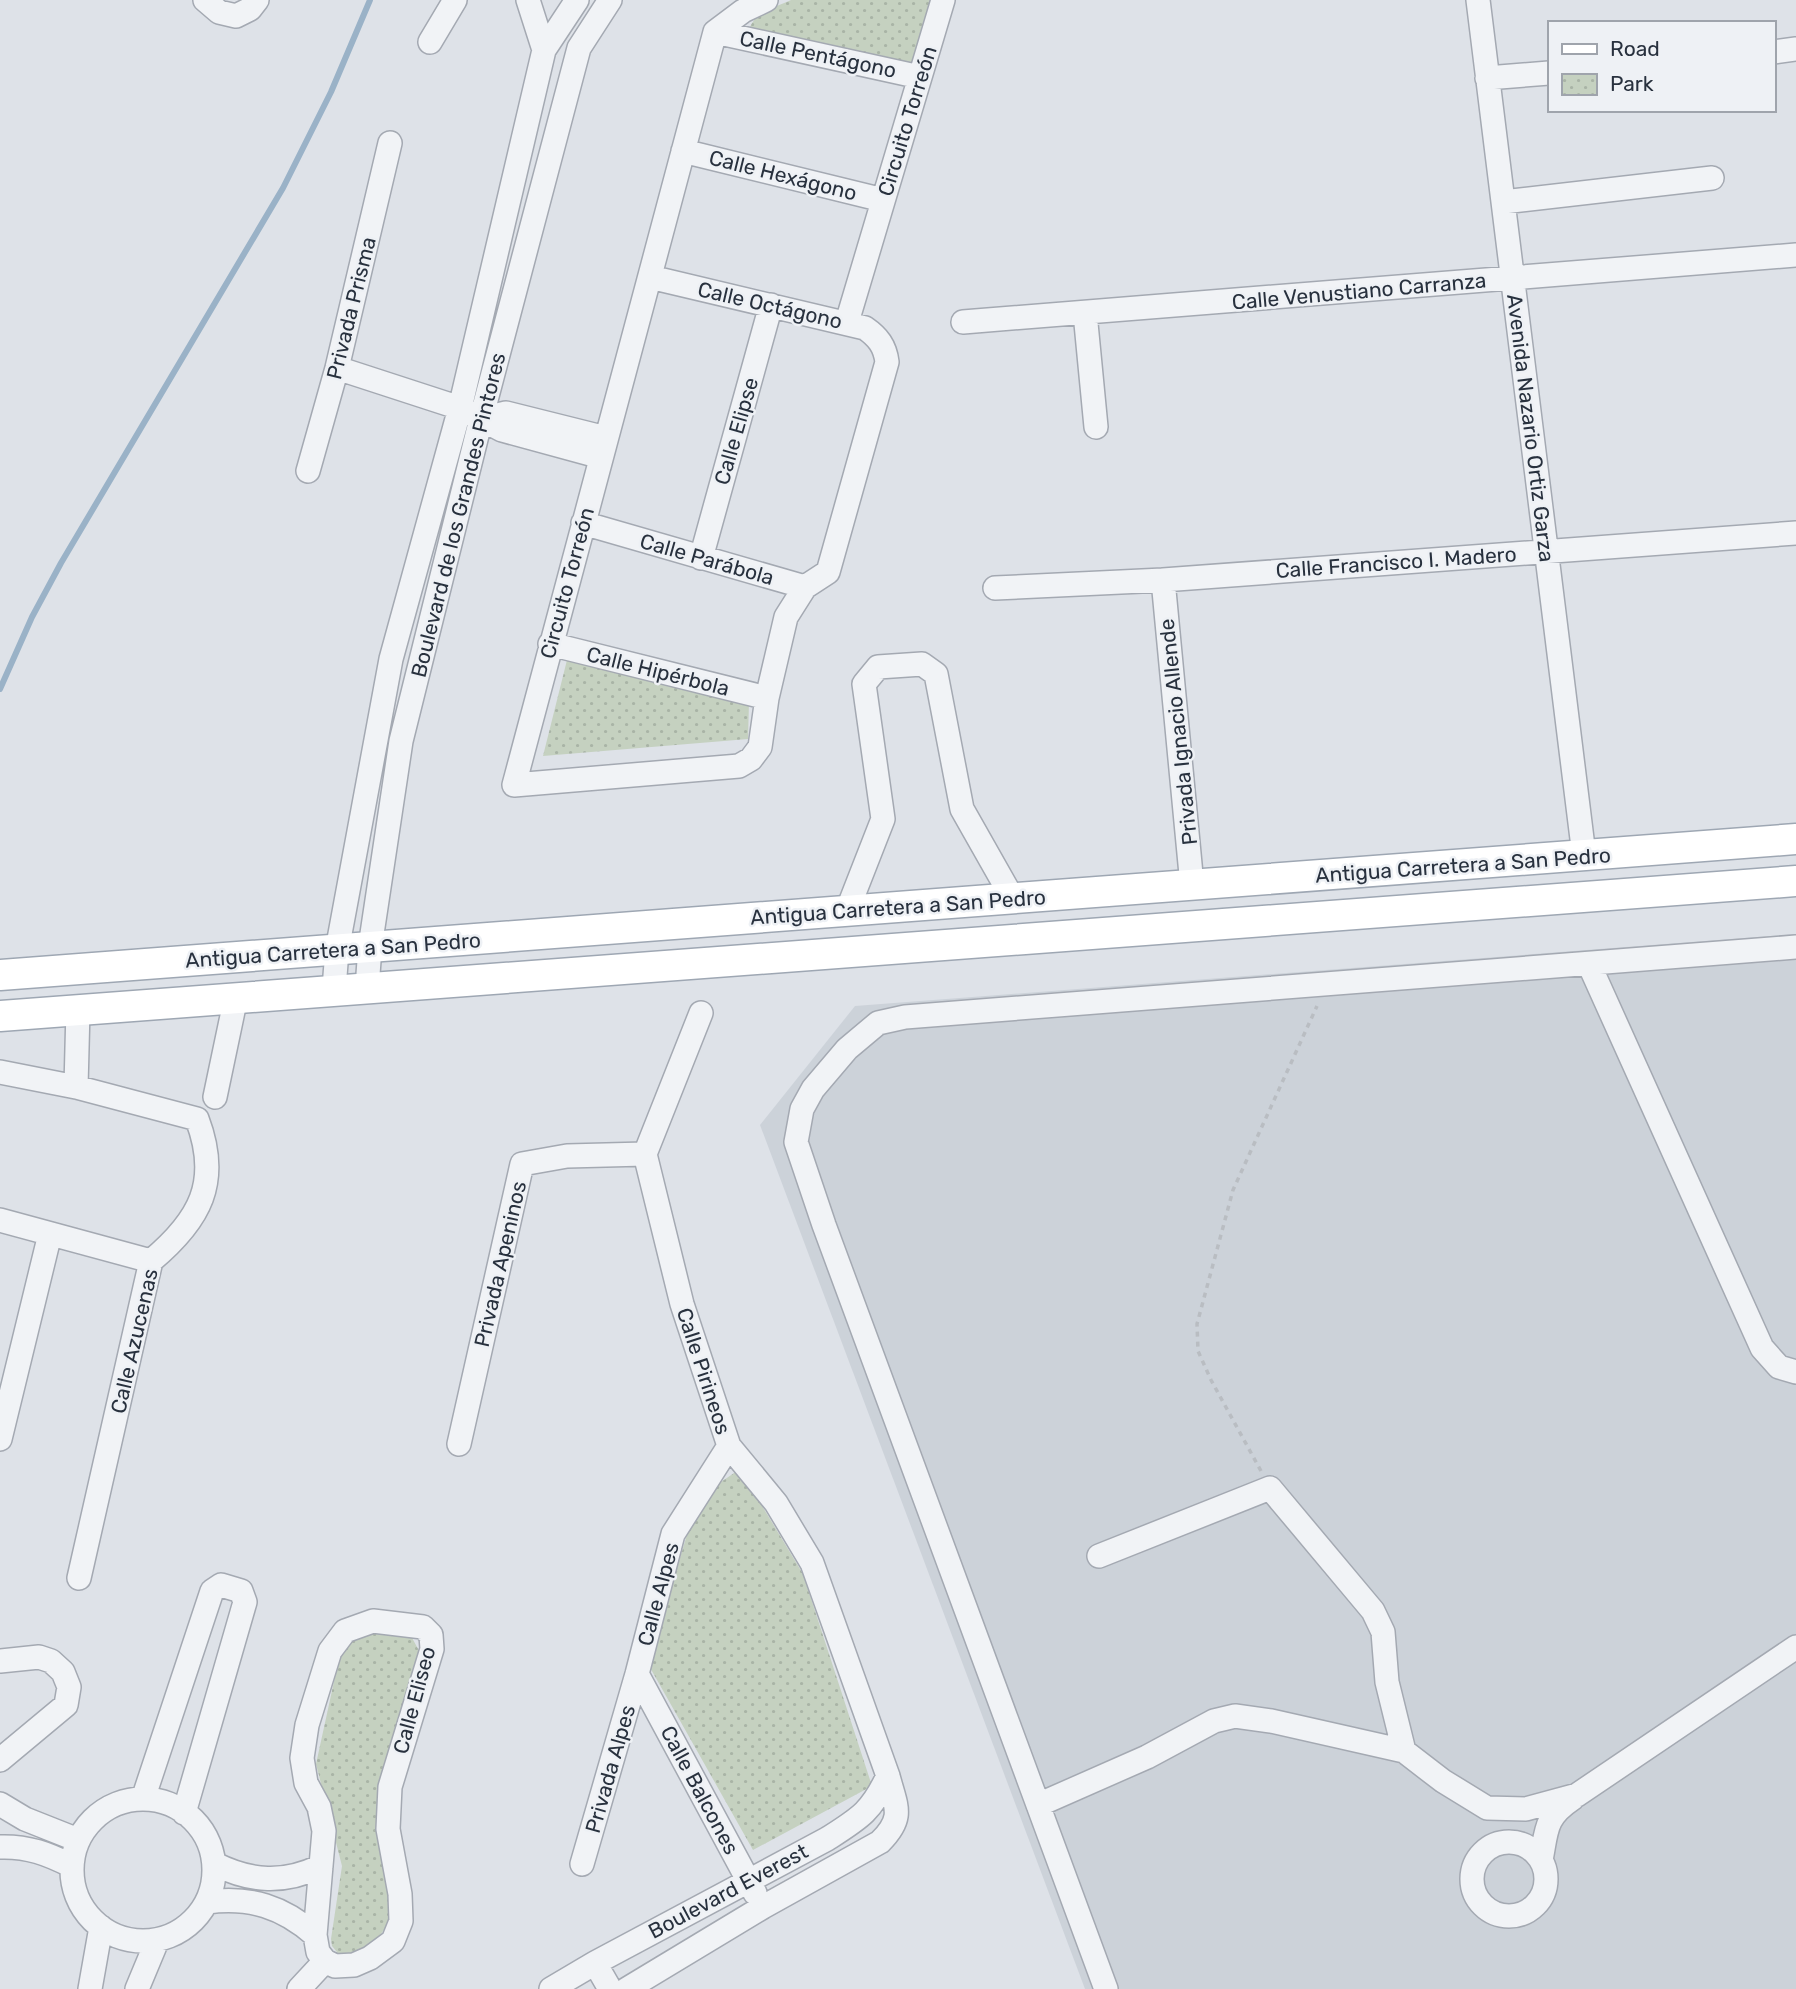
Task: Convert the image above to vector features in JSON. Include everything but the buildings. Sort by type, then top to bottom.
[{"type":"main road","name":"Antigua Carretera a San Pedro","points":[[0,975],[1796,839]]},
{"type":"main road","name":"Antigua Carretera a San Pedro","points":[[0,1016],[1795,881]]},
{"type":"street","points":[[205,0],[219,12],[236,16],[250,9],[257,0]]},
{"type":"street","points":[[430,41],[454,0]]},
{"type":"street","points":[[528,0],[544,50],[579,48]]},
{"type":"street","name":"Boulevard de los Grandes Pintores","points":[[334,989],[337,950],[391,659],[460,408],[544,50],[577,0]]},
{"type":"street","name":"Boulevard de los Grandes Pintores","points":[[367,988],[370,947],[401,741],[481,419],[579,48],[610,0]]},
{"type":"street","points":[[715,32],[743,11],[766,0]]},
{"type":"street","name":"Circuito Torreón","points":[[847,322],[943,0]]},
{"type":"street","name":"Avenida Nazario Ortiz Garza","points":[[1478,0],[1584,855]]},
{"type":"street","name":"Calle Pentágono","points":[[715,32],[920,76]]},
{"type":"street","name":"Circuito Torreón","points":[[715,32],[514,785],[739,766],[751,759],[760,747],[767,698],[786,617],[805,587]]},
{"type":"street","points":[[1775,52],[1796,50]]},
{"type":"street","points":[[1487,78],[1548,73]]},
{"type":"street","name":"Privada Prisma","points":[[308,471],[337,368],[390,143]]},
{"type":"street","name":"Calle Hexágono","points":[[683,151],[883,200]]},
{"type":"street","points":[[1503,202],[1712,178]]},
{"type":"street","name":"Calle Venustiano Carranza","points":[[963,322],[1796,255]]},
{"type":"street","name":"Calle Octágono","points":[[650,277],[847,322],[876,335],[883,346],[887,362],[828,572],[805,587]]},
{"type":"street","name":"Calle Elipse","points":[[701,558],[771,305]]},
{"type":"street","points":[[1085,313],[1096,427]]},
{"type":"street","points":[[337,368],[460,408],[481,419],[506,413],[603,447]]},
{"type":"street","name":"Calle Parábola","points":[[583,523],[805,587]]},
{"type":"street","name":"Calle Francisco I. Madero","points":[[995,588],[1163,580],[1796,533]]},
{"type":"street","name":"Privada Ignacio Allende","points":[[1163,580],[1192,885]]},
{"type":"street","name":"Calle Hipérbola","points":[[550,644],[767,698]]},
{"type":"street","points":[[847,911],[883,819],[864,684],[878,667],[922,664],[936,674],[962,808],[1013,899]]},
{"type":"street","points":[[1106,1989],[824,1225],[796,1142],[802,1109],[813,1089],[847,1049],[878,1023],[905,1017],[1796,947]]},
{"type":"street","points":[[1589,964],[1762,1348],[1779,1367],[1796,1372]]},
{"type":"street","points":[[215,1097],[236,997]]},
{"type":"street","points":[[0,1072],[76,1087],[78,1009]]},
{"type":"street","points":[[645,1154],[701,1013]]},
{"type":"street","name":"Calle Azucenas","points":[[76,1087],[197,1119],[204,1136],[208,1175],[196,1214],[174,1242],[151,1261],[79,1578]]},
{"type":"street","name":"Privada Apeninos","points":[[459,1444],[522,1164],[567,1156],[645,1154]]},
{"type":"street","name":"Calle Pirineos","points":[[645,1154],[682,1304],[729,1446],[776,1503],[812,1563],[888,1776],[897,1810],[894,1828]]},
{"type":"street","points":[[0,1220],[151,1261]]},
{"type":"street","points":[[0,1438],[50,1234]]},
{"type":"street","name":"Calle Alpes","points":[[637,1674],[673,1534],[729,1446]]},
{"type":"street","points":[[1099,1556],[1270,1488],[1373,1611],[1383,1632],[1392,1711],[1404,1751]]},
{"type":"street","points":[[143,1799],[212,1591],[221,1585],[241,1591],[245,1602],[184,1813]]},
{"type":"street","name":"Calle Eliseo","points":[[373,1621],[423,1627],[431,1634],[432,1649],[390,1787],[388,1829],[400,1894],[401,1921],[393,1941],[370,1958],[354,1965],[335,1966],[324,1961],[318,1952],[315,1935],[321,1866],[324,1831],[319,1807],[306,1783],[302,1758],[307,1725],[330,1651],[345,1631],[373,1621]]},
{"type":"street","points":[[1541,1860],[1549,1820],[1559,1808],[1796,1647]]},
{"type":"street","points":[[0,1661],[39,1657],[51,1661],[63,1672],[69,1687],[66,1705],[0,1760]]},
{"type":"street","name":"Privada Alpes","points":[[582,1864],[637,1674]]},
{"type":"street","name":"Calle Balcones","points":[[637,1674],[763,1907]]},
{"type":"street","points":[[1038,1805],[1147,1757],[1214,1721],[1235,1716],[1271,1721],[1404,1751],[1443,1781],[1487,1808],[1526,1809],[1577,1796]]},
{"type":"street","name":"Boulevard Everest","points":[[563,1986],[595,1964],[827,1839],[863,1816],[877,1799],[888,1776]]},
{"type":"street","points":[[143,1799],[172,1805],[184,1813],[199,1827],[215,1864],[207,1902],[186,1927],[158,1941],[126,1940],[101,1927],[88,1916],[74,1888],[72,1866],[78,1840],[89,1823],[104,1810],[123,1802],[143,1799]]},
{"type":"street","points":[[0,1804],[24,1819],[78,1840]]},
{"type":"street","points":[[1487,1808],[1495,1845]]},
{"type":"street","points":[[1495,1845],[1512,1842],[1524,1845],[1541,1860],[1546,1871],[1543,1897],[1535,1907],[1524,1914],[1511,1917],[1487,1909],[1478,1900],[1472,1876],[1481,1855],[1495,1845],[1526,1809]]},
{"type":"street","name":"Boulevard Everest","points":[[627,1989],[763,1907],[880,1842],[894,1828]]},
{"type":"street","points":[[0,1847],[15,1846],[42,1851],[72,1866]]},
{"type":"street","points":[[215,1864],[240,1875],[268,1880],[286,1879],[321,1866]]},
{"type":"street","points":[[207,1902],[226,1899],[265,1904],[283,1911],[315,1935]]},
{"type":"street","points":[[90,1989],[101,1927]]},
{"type":"street","points":[[137,1989],[158,1941]]},
{"type":"street","points":[[299,1989],[324,1961]]},
{"type":"street","points":[[595,1964],[610,1989]]},
{"type":"path","points":[[1270,1488],[1198,1351],[1197,1324],[1233,1190],[1327,984]]},
{"type":"shaded area","points":[[1796,934],[1796,1989],[1085,1989],[760,1125],[855,1006]]},
{"type":"green space","points":[[791,0],[931,0],[912,65],[749,32],[759,15]]},
{"type":"green space","points":[[569,652],[749,702],[748,739],[543,756]]},
{"type":"green space","points":[[740,1469],[803,1574],[872,1786],[753,1850],[648,1664],[689,1528],[715,1486]]},
{"type":"green space","points":[[374,1633],[411,1636],[422,1656],[382,1787],[392,1918],[371,1944],[358,1952],[341,1957],[332,1946],[331,1939],[342,1866],[316,1764],[340,1654],[354,1639]]},
{"type":"waterway","points":[[0,689],[32,617],[61,563],[283,188],[331,92],[370,0]]}]
